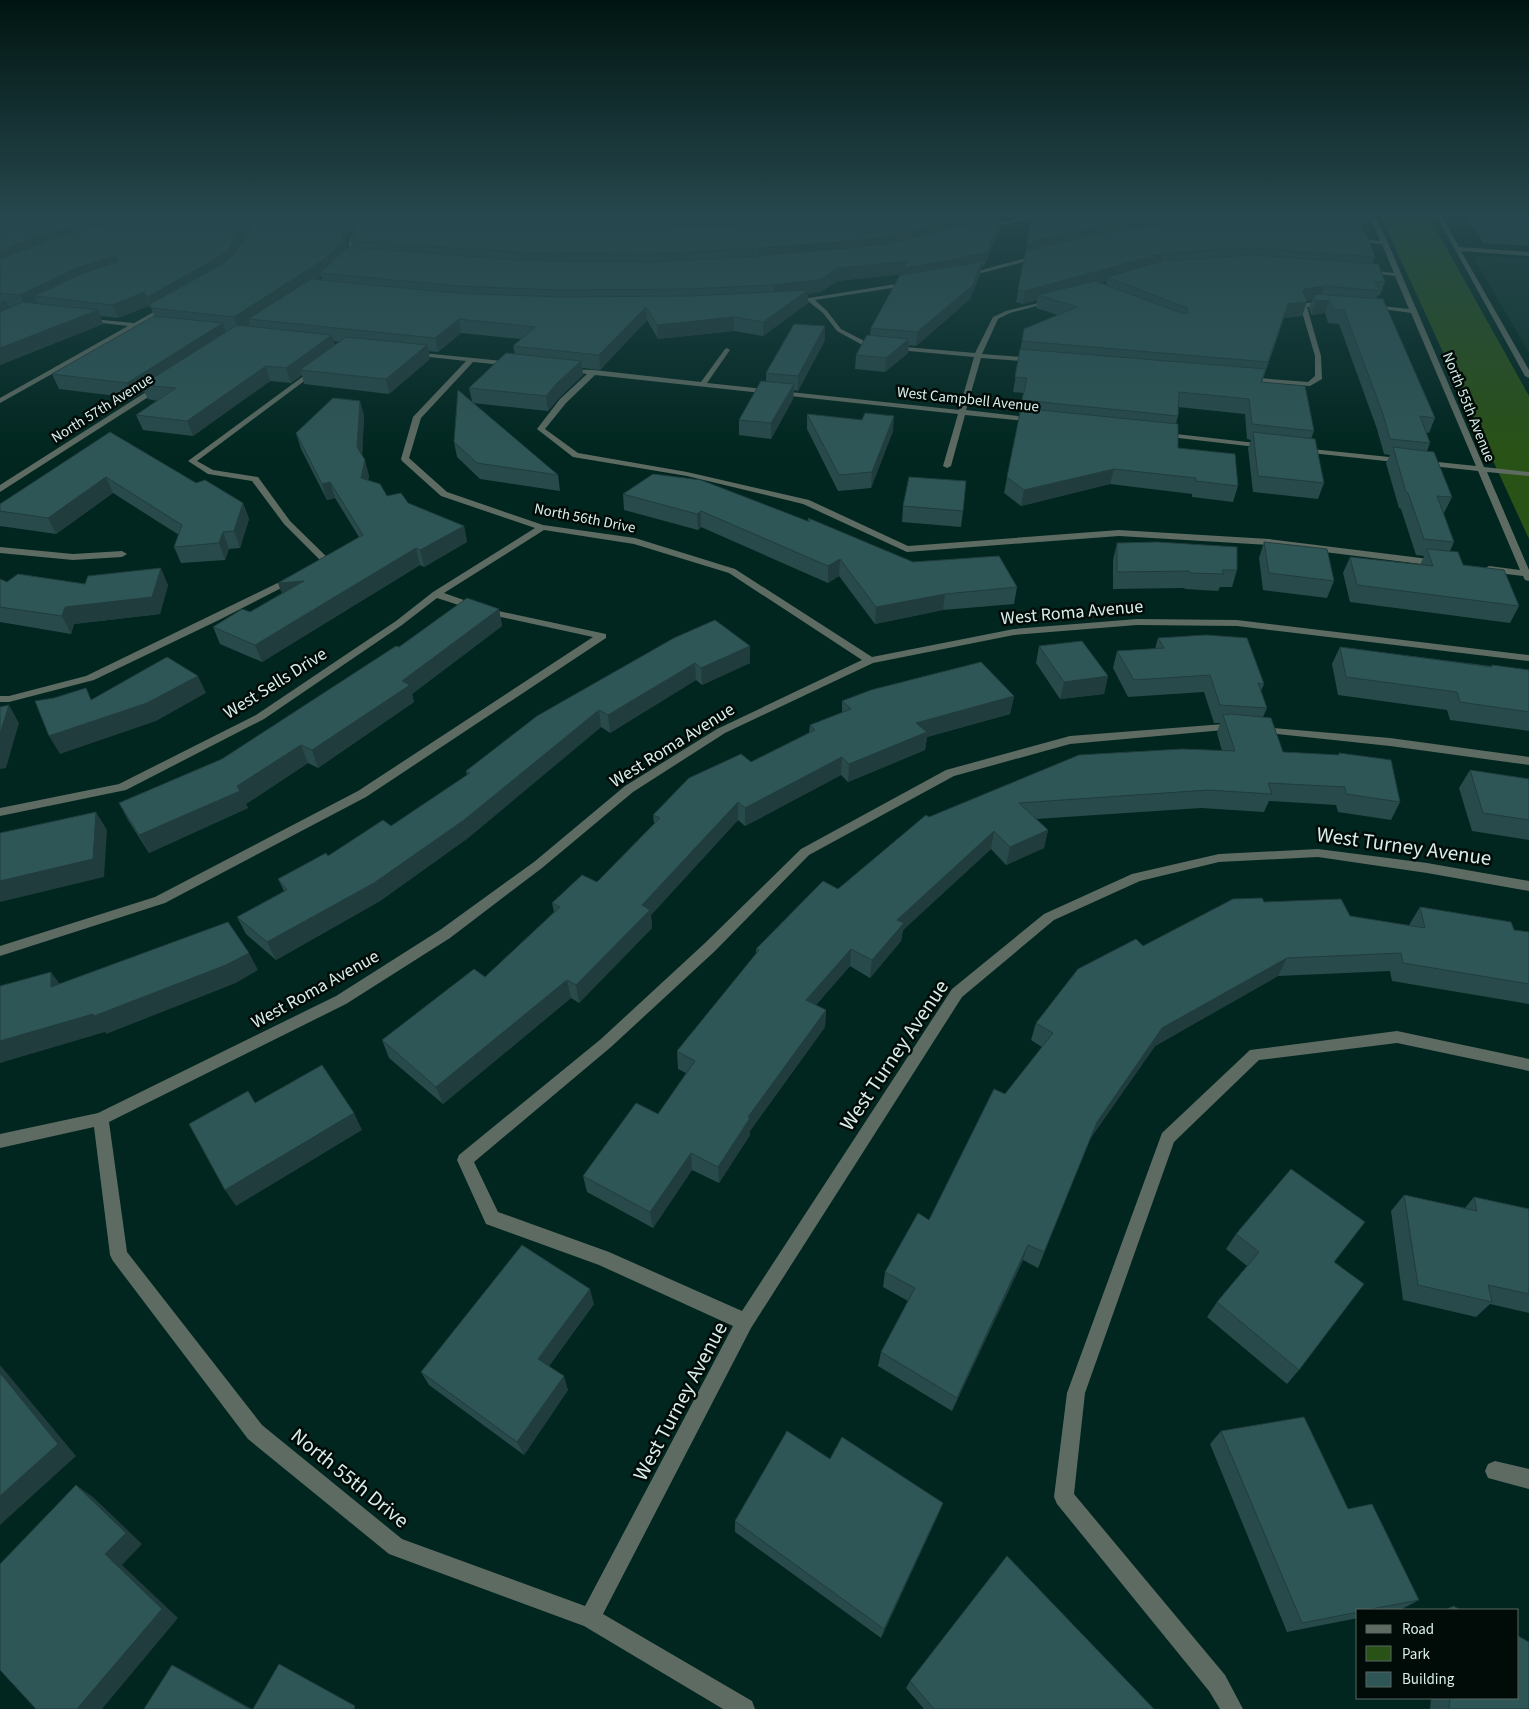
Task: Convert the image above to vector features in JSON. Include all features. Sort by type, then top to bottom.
[{"type":"street","points":[[783,302],[838,295]]},
{"type":"street","name":"North 55th Avenue","points":[[1408,295],[1527,578]]},
{"type":"street","points":[[1483,295],[1529,376]]},
{"type":"street","points":[[947,466],[978,355],[995,318],[1008,312],[1065,297]]},
{"type":"street","points":[[810,299],[825,312],[839,330],[868,346],[1046,361]]},
{"type":"street","points":[[0,401],[178,301]]},
{"type":"street","points":[[1242,378],[1310,384],[1320,377],[1318,356],[1303,305],[1320,303],[1339,304]]},
{"type":"street","points":[[1368,307],[1415,311]]},
{"type":"street","points":[[77,318],[165,328]]},
{"type":"street","points":[[703,384],[727,350]]},
{"type":"street","points":[[404,353],[518,365]]},
{"type":"street","name":"North 56th Drive","points":[[471,360],[417,417],[405,459],[444,494],[542,526],[635,541],[732,571],[870,660]]},
{"type":"street","points":[[0,699],[9,699],[90,678],[216,618],[326,561],[306,543],[276,509],[264,495],[255,479],[210,472],[192,461],[323,364]]},
{"type":"street","name":"West Campbell Avenue","points":[[556,369],[1040,421]]},
{"type":"street","points":[[594,372],[563,401],[541,429],[576,455],[686,474],[806,502],[907,549],[1119,533],[1269,542],[1447,564]]},
{"type":"street","name":"North 57th Avenue","points":[[0,489],[168,382]]},
{"type":"street","points":[[1149,433],[1278,447]]},
{"type":"street","points":[[1298,449],[1529,474]]},
{"type":"street","name":"West Sells Drive","points":[[0,812],[122,786],[260,717],[399,623],[436,594],[542,526]]},
{"type":"street","points":[[0,550],[73,557],[122,554]]},
{"type":"street","points":[[1476,568],[1527,578]]},
{"type":"street","points":[[0,951],[160,900],[239,859],[362,794],[602,636],[486,611],[436,594]]},
{"type":"street","name":"West Roma Avenue","points":[[0,1140],[101,1119],[341,1000],[445,934],[538,865],[629,789],[721,731],[870,660],[1014,632],[1137,622],[1237,623],[1529,658]]},
{"type":"street","points":[[746,1322],[603,1258],[492,1218],[465,1160],[606,1043],[710,947],[805,852],[950,773],[1070,740],[1224,727],[1390,742],[1529,761]]},
{"type":"street","name":"West Turney Avenue","points":[[590,1618],[746,1322],[957,993],[1049,917],[1137,878],[1220,858],[1318,853],[1427,868],[1529,886]]},
{"type":"street","points":[[1232,1709],[1217,1683],[1064,1497],[1076,1393],[1168,1138],[1255,1054],[1398,1037],[1529,1065]]},
{"type":"street","name":"North 55th Drive","points":[[101,1119],[119,1255],[255,1432],[396,1547],[590,1618],[744,1709]]},
{"type":"street","points":[[1495,1471],[1529,1479]]},
{"type":"shaded area","points":[[1495,295],[1529,295],[1529,353]]},
{"type":"green space","points":[[1417,295],[1473,295],[1529,396],[1529,539]]},
{"type":"building","points":[[38,295],[137,295],[112,305],[35,296]]},
{"type":"building","points":[[167,295],[269,295],[234,317],[152,308],[150,304]]},
{"type":"building","points":[[286,295],[501,295],[558,297],[801,295],[763,322],[734,317],[657,325],[646,307],[599,355],[513,346],[535,327],[459,319],[435,338],[248,319]]},
{"type":"building","points":[[889,295],[962,295],[917,332],[871,328]]},
{"type":"building","points":[[1039,295],[1132,295],[1182,313],[1188,313],[1187,308],[1153,295],[1304,295],[1307,302],[1288,304],[1268,362],[1022,341],[1024,329],[1077,307]]},
{"type":"building","points":[[1314,295],[1383,299],[1435,418],[1420,416],[1430,443],[1390,439],[1383,414],[1344,310],[1333,309],[1329,300],[1316,301]]},
{"type":"building","points":[[22,302],[98,310],[0,348],[0,312]]},
{"type":"building","points":[[154,316],[223,323],[127,383],[52,374]]},
{"type":"building","points":[[794,324],[825,326],[798,376],[766,373]]},
{"type":"building","points":[[237,325],[332,335],[286,368],[266,366],[187,421],[136,415],[176,388],[142,385]]},
{"type":"building","points":[[867,335],[909,339],[886,358],[856,355]]},
{"type":"building","points":[[346,337],[427,345],[386,379],[300,370]]},
{"type":"building","points":[[1020,349],[1266,369],[1261,382],[1305,386],[1314,431],[1252,424],[1249,399],[1179,392],[1178,416],[1022,400],[1027,378],[1015,377]]},
{"type":"building","points":[[506,353],[581,361],[546,396],[469,388]]},
{"type":"building","points":[[761,381],[794,384],[771,423],[739,420]]},
{"type":"building","points":[[458,390],[558,475],[477,463],[454,442]]},
{"type":"building","points":[[333,398],[360,401],[357,447],[365,460],[361,478],[380,484],[387,496],[401,493],[408,503],[464,526],[420,550],[416,548],[255,645],[213,627],[242,609],[250,612],[304,581],[278,583],[363,535],[330,482],[322,484],[296,433]]},
{"type":"building","points":[[1021,408],[1178,424],[1178,448],[1235,454],[1238,486],[1196,481],[1196,478],[1114,469],[1024,490],[1007,477]]},
{"type":"building","points":[[865,413],[894,416],[872,472],[839,475],[807,414],[862,420]]},
{"type":"building","points":[[110,432],[196,483],[205,480],[243,503],[234,531],[223,532],[219,543],[174,547],[182,525],[106,477],[48,518],[0,511],[0,504]]},
{"type":"building","points":[[1253,432],[1315,439],[1324,483],[1258,476]]},
{"type":"building","points":[[1393,447],[1434,452],[1452,497],[1437,496],[1454,542],[1424,539],[1408,493],[1406,492]]},
{"type":"building","points":[[653,474],[701,480],[810,522],[808,518],[913,562],[999,556],[1017,587],[945,594],[876,607],[840,559],[828,566],[701,511],[697,514],[623,494]]},
{"type":"building","points":[[909,477],[966,481],[963,511],[903,506]]},
{"type":"building","points":[[1157,542],[1237,547],[1237,570],[1222,570],[1224,574],[1190,573],[1189,571],[1117,572],[1117,543]]},
{"type":"building","points":[[1264,542],[1327,549],[1334,581],[1269,573]]},
{"type":"building","points":[[1427,549],[1458,552],[1463,565],[1504,570],[1519,606],[1357,585],[1350,557],[1433,566]]},
{"type":"building","points":[[161,568],[152,597],[65,607],[62,616],[0,607],[0,579],[7,582],[18,574],[85,584],[88,576]]},
{"type":"building","points":[[467,598],[499,609],[402,681],[410,685],[312,750],[301,745],[237,786],[240,791],[139,835],[119,803],[222,759],[396,646],[399,647]]},
{"type":"building","points":[[715,620],[750,646],[701,668],[695,663],[608,715],[599,710],[464,820],[374,883],[267,942],[237,917],[287,890],[278,879],[326,853],[328,856],[383,820],[391,826],[470,773],[466,771],[537,716],[674,638]]},
{"type":"building","points":[[1206,635],[1247,638],[1264,684],[1258,683],[1267,708],[1220,705],[1210,675],[1134,680],[1117,651],[1164,648],[1158,638]]},
{"type":"building","points":[[1082,641],[1108,676],[1064,682],[1039,646]]},
{"type":"building","points":[[1340,647],[1529,670],[1529,712],[1460,702],[1457,692],[1346,677]]},
{"type":"building","points":[[167,657],[198,676],[147,703],[49,736],[35,701],[54,698],[86,688],[91,700]]},
{"type":"building","points":[[981,662],[1014,696],[916,723],[927,732],[849,764],[842,757],[745,808],[738,802],[642,905],[650,910],[576,985],[567,980],[436,1087],[382,1040],[474,969],[485,977],[560,907],[552,903],[582,875],[597,882],[660,818],[653,815],[689,778],[741,754],[751,762],[815,730],[810,725],[851,709],[842,701],[871,690]]},
{"type":"building","points":[[9,705],[0,734],[0,707]]},
{"type":"building","points":[[1223,715],[1271,718],[1283,752],[1339,755],[1339,753],[1391,760],[1400,802],[1346,794],[1345,787],[1268,783],[1272,794],[1208,790],[1019,803],[1048,830],[1010,847],[994,831],[897,920],[904,923],[872,960],[851,949],[806,1000],[826,1010],[748,1117],[750,1118],[718,1167],[691,1153],[650,1212],[583,1176],[636,1103],[658,1114],[695,1061],[677,1051],[759,950],[756,949],[823,881],[838,889],[926,815],[929,817],[1079,755],[1182,749],[1235,751]]},
{"type":"building","points":[[1470,770],[1529,779],[1529,820],[1483,813]]},
{"type":"building","points":[[96,812],[93,859],[0,881],[0,833]]},
{"type":"building","points":[[1262,898],[1264,902],[1341,899],[1350,916],[1425,928],[1420,907],[1511,922],[1514,930],[1529,932],[1529,984],[1403,963],[1401,953],[1287,958],[1162,1028],[1097,1122],[1044,1252],[1028,1245],[957,1398],[881,1352],[915,1288],[885,1272],[918,1213],[929,1220],[994,1089],[1005,1094],[1053,1033],[1036,1023],[1078,969],[1136,939],[1143,946],[1233,899]]},
{"type":"building","points":[[228,922],[249,953],[226,965],[94,1016],[93,1014],[0,1041],[0,986],[51,972],[51,987]]},
{"type":"building","points":[[322,1065],[354,1113],[225,1190],[189,1124],[248,1091],[255,1103]]},
{"type":"building","points":[[1291,1169],[1365,1222],[1334,1262],[1364,1284],[1299,1370],[1217,1302],[1259,1252],[1236,1234]]},
{"type":"building","points":[[1404,1195],[1477,1211],[1474,1197],[1529,1209],[1529,1294],[1488,1285],[1492,1302],[1418,1285]]},
{"type":"building","points":[[522,1245],[590,1289],[538,1359],[564,1376],[517,1442],[421,1372]]},
{"type":"building","points":[[0,1373],[58,1444],[0,1496]]},
{"type":"building","points":[[1304,1417],[1348,1509],[1372,1504],[1419,1600],[1371,1609],[1356,1609],[1356,1612],[1302,1623],[1221,1431]]},
{"type":"building","points":[[787,1431],[830,1459],[842,1437],[943,1503],[884,1629],[735,1521]]},
{"type":"building","points":[[76,1485],[126,1533],[105,1554],[162,1609],[77,1709],[36,1709],[0,1670],[0,1564]]},
{"type":"building","points":[[1007,1556],[1154,1709],[934,1709],[910,1681]]},
{"type":"building","points":[[1519,1637],[1529,1642],[1529,1709],[1449,1709],[1450,1699],[1519,1699]]},
{"type":"building","points":[[279,1664],[355,1706],[354,1709],[253,1709]]},
{"type":"building","points":[[172,1665],[250,1709],[144,1709]]}]
